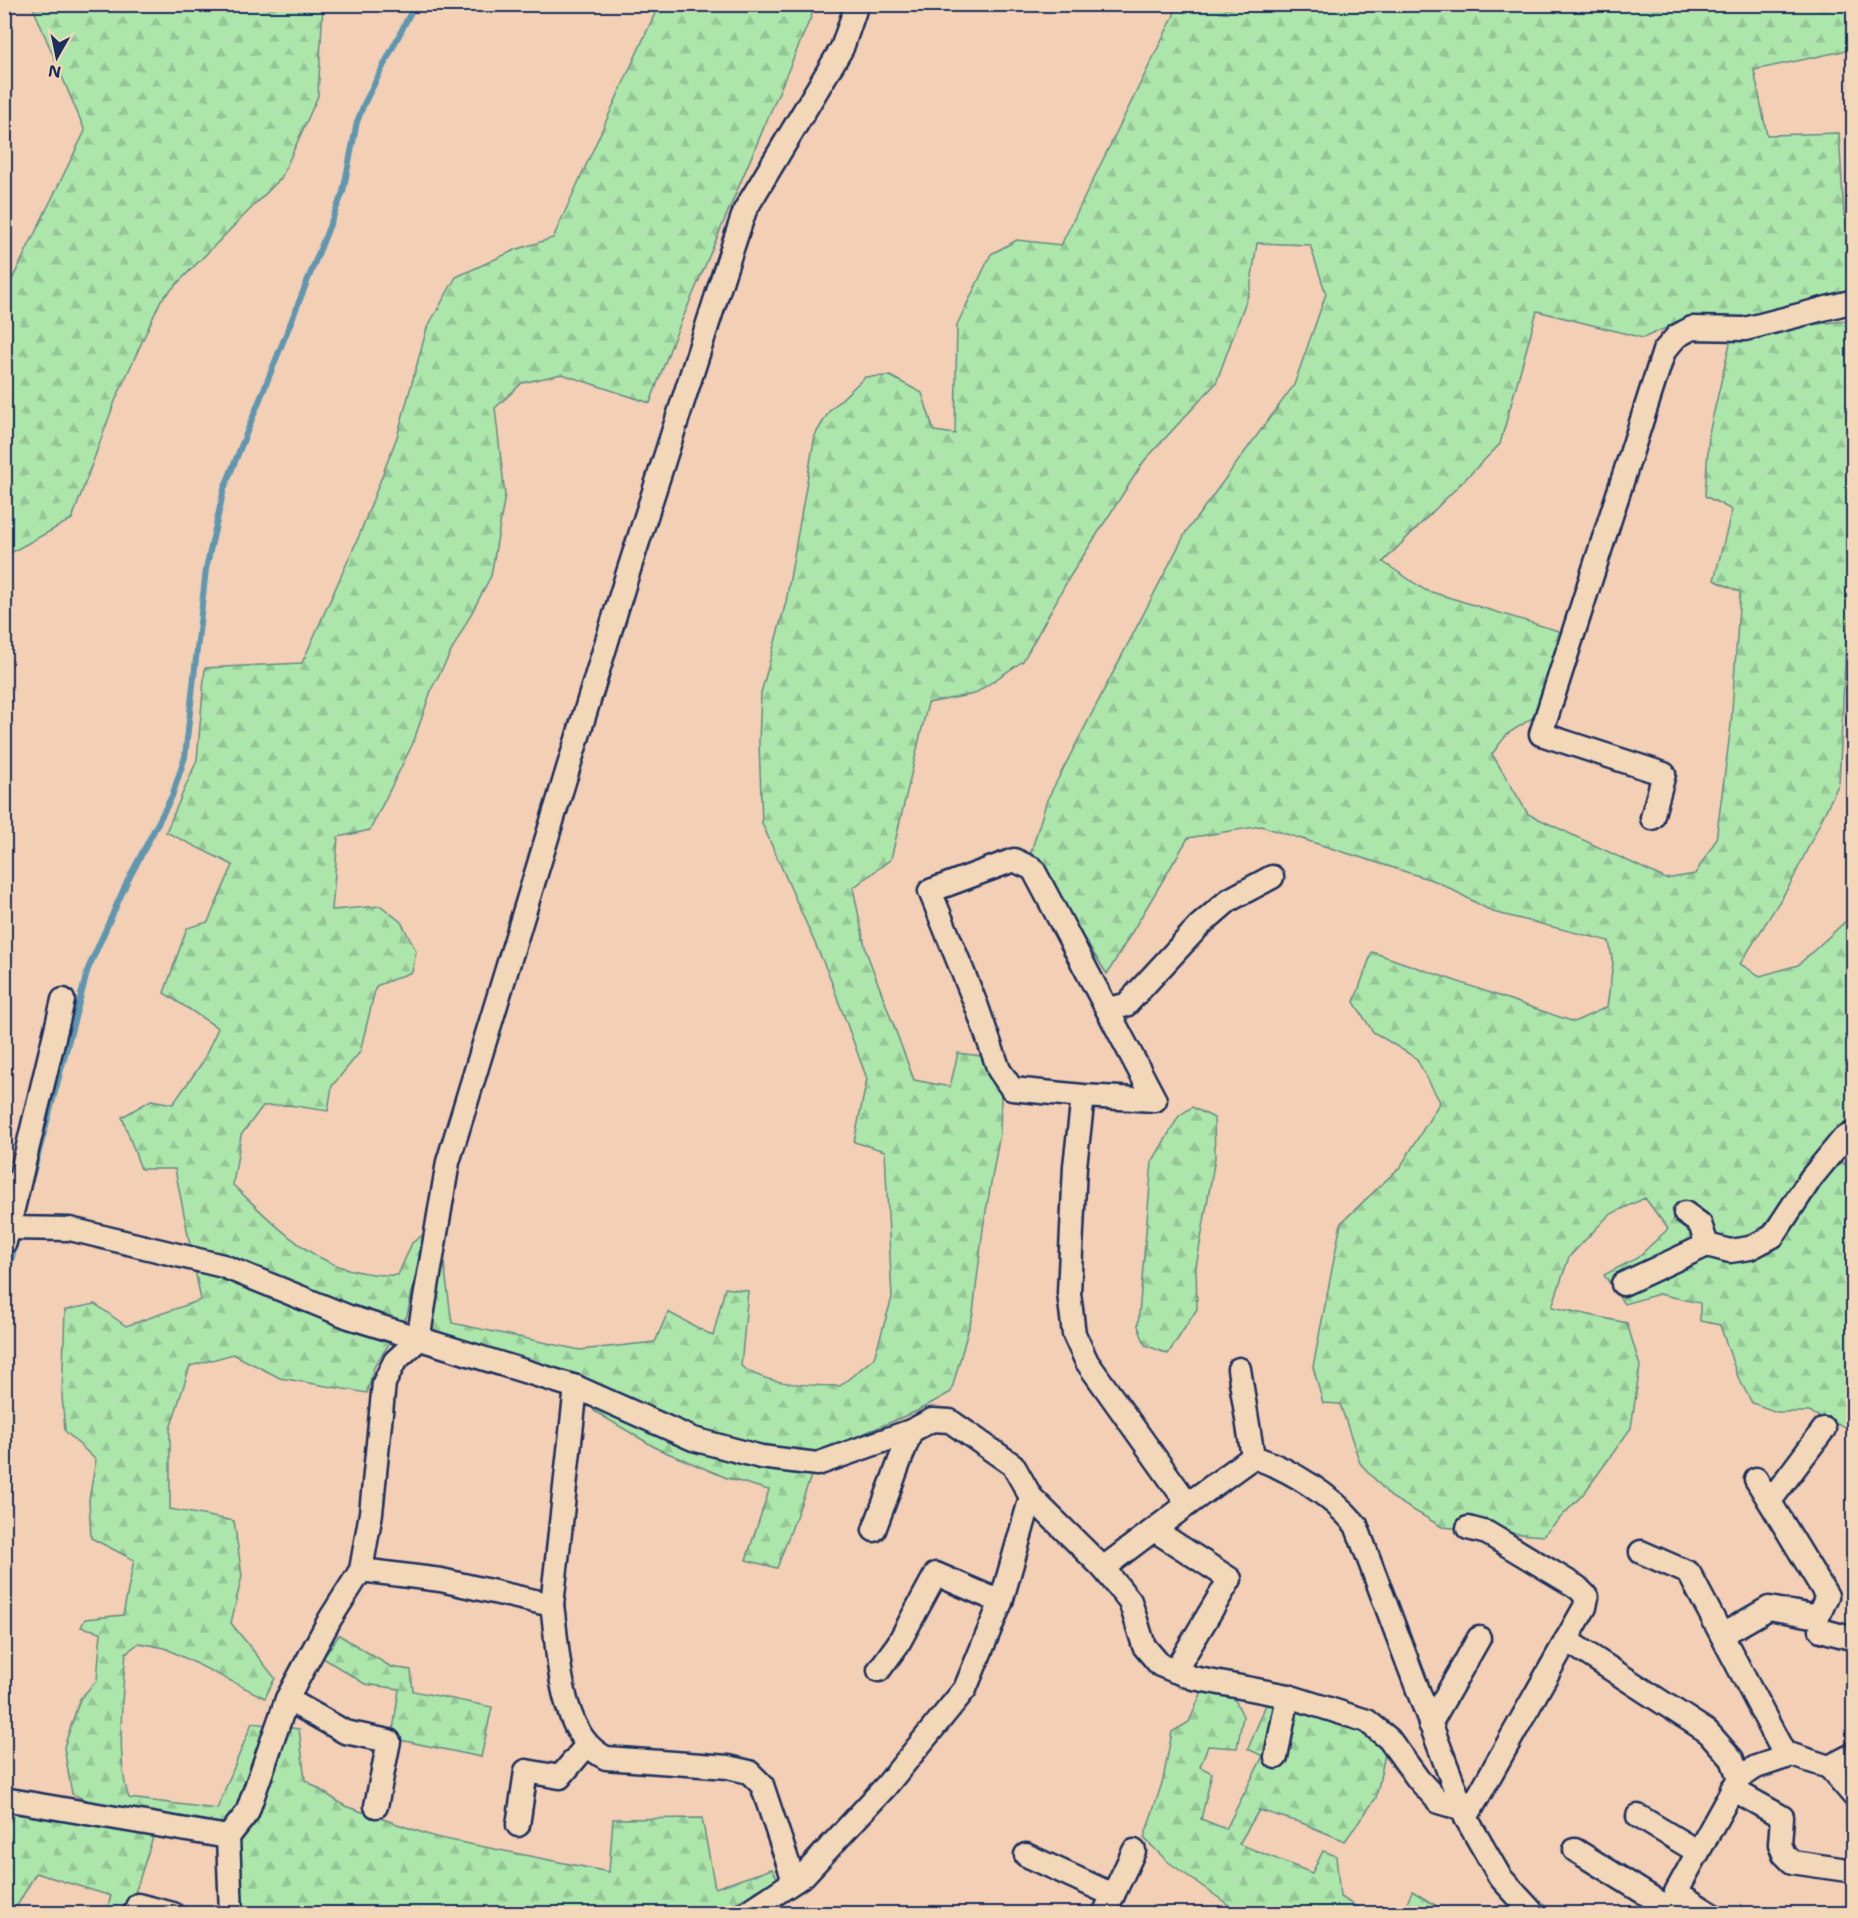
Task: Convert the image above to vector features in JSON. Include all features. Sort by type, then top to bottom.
[{"type":"street","points":[[231,1914],[228,1837],[247,1813],[287,1699],[330,1618],[361,1570],[371,1513],[384,1383],[395,1361],[418,1340],[448,1162],[618,605],[725,270],[746,210],[843,48],[857,4]]},
{"type":"street","points":[[1652,818],[1664,774],[1541,734],[1664,351],[1677,336],[1692,327],[1745,328],[1854,301]]},
{"type":"street","points":[[1014,860],[1033,868],[1155,1100],[1083,1096],[1012,1089],[999,1070],[977,1007],[930,891],[1014,860]]},
{"type":"street","points":[[1107,1009],[1126,1005],[1198,926],[1229,900],[1272,877]]},
{"type":"street","points":[[63,1000],[12,1233],[70,1229],[223,1266],[350,1317],[576,1388],[693,1439],[761,1457],[817,1464],[911,1431],[932,1420],[950,1421],[1013,1465],[1031,1497],[1103,1568],[1130,1601],[1144,1646],[1161,1665],[1192,1678],[1288,1696],[1366,1721],[1389,1739],[1418,1779],[1439,1802],[1465,1814]]},
{"type":"street","points":[[1083,1096],[1075,1166],[1069,1293],[1074,1334],[1086,1362],[1188,1504]]},
{"type":"street","points":[[1623,1284],[1707,1245],[1730,1251],[1750,1248],[1773,1236],[1811,1178],[1843,1139],[1854,1133]]},
{"type":"street","points":[[1685,1213],[1700,1224],[1707,1245]]},
{"type":"street","points":[[1239,1369],[1253,1457]]},
{"type":"street","points":[[576,1388],[552,1605],[569,1712],[591,1751],[606,1758],[728,1767],[749,1772],[762,1785],[794,1881]]},
{"type":"street","points":[[1770,1501],[1824,1430]]},
{"type":"street","points":[[874,1530],[911,1431]]},
{"type":"street","points":[[1103,1568],[1253,1457]]},
{"type":"street","points":[[1253,1457],[1270,1462],[1340,1506],[1356,1525],[1465,1814],[1500,1877],[1534,1914]]},
{"type":"street","points":[[1722,1635],[1769,1608],[1818,1617],[1827,1596],[1756,1479]]},
{"type":"street","points":[[745,1914],[804,1875],[886,1786],[965,1689],[1001,1602],[1031,1497]]},
{"type":"street","points":[[1465,1814],[1586,1607],[1587,1597],[1577,1587],[1487,1533],[1468,1528]]},
{"type":"street","points":[[1154,1530],[1230,1579],[1175,1671]]},
{"type":"street","points":[[1641,1552],[1689,1573],[1786,1757]]},
{"type":"street","points":[[361,1570],[441,1580],[552,1605]]},
{"type":"street","points":[[879,1670],[898,1644],[936,1574],[1001,1602]]},
{"type":"street","points":[[1821,1630],[1854,1639]]},
{"type":"street","points":[[1430,1724],[1479,1638]]},
{"type":"street","points":[[1566,1640],[1708,1732],[1732,1759],[1736,1783],[1782,1817],[1779,1844],[1784,1854],[1792,1862],[1854,1871]]},
{"type":"street","points":[[1276,1758],[1288,1696]]},
{"type":"street","points":[[287,1699],[345,1732],[389,1741],[376,1806]]},
{"type":"street","points":[[518,1825],[526,1771],[560,1777],[587,1745]]},
{"type":"street","points":[[1829,1767],[1854,1754]]},
{"type":"street","points":[[1669,1904],[1736,1783],[1756,1767],[1792,1755],[1829,1767],[1854,1796]]},
{"type":"street","points":[[4,1800],[228,1837]]},
{"type":"street","points":[[1638,1816],[1698,1852]]},
{"type":"street","points":[[1575,1850],[1669,1904],[1711,1914]]},
{"type":"street","points":[[1026,1855],[1109,1904],[1134,1851]]},
{"type":"street","points":[[134,1914],[138,1905],[173,1914]]},
{"type":"green space","points":[[32,5],[323,5],[318,96],[281,178],[161,300],[115,401],[72,519],[5,556],[5,294],[85,131]]},
{"type":"green space","points":[[656,5],[816,5],[673,341],[650,403],[562,374],[522,383],[495,408],[505,495],[491,576],[432,688],[413,743],[370,830],[338,837],[332,910],[381,906],[401,922],[416,951],[412,972],[376,986],[360,1052],[332,1086],[328,1111],[289,1105],[263,1106],[241,1135],[233,1185],[270,1220],[306,1249],[347,1269],[371,1274],[398,1275],[412,1243],[424,1234],[407,1316],[374,1367],[367,1393],[280,1378],[233,1354],[190,1366],[170,1429],[170,1509],[234,1521],[242,1576],[231,1623],[275,1678],[265,1698],[165,1648],[139,1643],[126,1653],[121,1727],[122,1766],[129,1798],[217,1809],[252,1723],[299,1729],[305,1780],[345,1806],[435,1837],[609,1872],[613,1819],[702,1818],[715,1888],[772,1869],[778,1879],[718,1913],[241,1913],[238,1844],[103,1807],[72,1794],[64,1747],[80,1699],[97,1680],[101,1632],[81,1627],[85,1619],[123,1615],[134,1560],[91,1538],[89,1500],[96,1460],[65,1431],[62,1396],[65,1310],[95,1304],[126,1326],[201,1300],[175,1169],[141,1169],[122,1117],[151,1100],[173,1104],[202,1063],[218,1028],[164,993],[187,928],[208,922],[233,865],[166,832],[197,760],[205,668],[302,663],[359,536],[397,437],[427,328],[456,277],[515,250],[553,238],[656,11]]},
{"type":"green space","points":[[1175,5],[1853,5],[1853,49],[1754,70],[1767,135],[1839,133],[1844,216],[1853,217],[1853,289],[1749,318],[1689,318],[1643,338],[1537,311],[1500,444],[1383,562],[1425,590],[1565,633],[1537,715],[1507,734],[1492,754],[1528,814],[1666,879],[1695,874],[1716,840],[1731,725],[1740,592],[1714,580],[1732,510],[1705,496],[1709,433],[1731,339],[1783,328],[1853,320],[1854,594],[1846,641],[1839,783],[1791,883],[1740,964],[1760,976],[1798,965],[1848,919],[1853,904],[1853,1119],[1836,1127],[1842,1162],[1853,1169],[1853,1431],[1809,1412],[1777,1412],[1752,1403],[1737,1375],[1720,1325],[1700,1321],[1700,1303],[1659,1294],[1624,1304],[1604,1275],[1637,1258],[1668,1229],[1645,1198],[1609,1215],[1569,1257],[1552,1307],[1627,1323],[1640,1366],[1631,1428],[1585,1492],[1543,1536],[1442,1527],[1391,1497],[1360,1463],[1340,1404],[1323,1403],[1313,1367],[1341,1223],[1401,1166],[1440,1102],[1416,1058],[1373,1032],[1354,1002],[1372,952],[1574,1022],[1607,1007],[1613,964],[1609,941],[1493,912],[1438,882],[1261,826],[1188,838],[1107,974],[1030,855],[1047,800],[1186,532],[1294,385],[1326,294],[1310,245],[1257,243],[1250,290],[1216,383],[1144,461],[1069,578],[1023,661],[974,694],[928,703],[891,859],[853,888],[866,951],[914,1080],[950,1087],[958,1053],[988,1057],[1001,1096],[1000,1133],[983,1228],[973,1313],[951,1392],[917,1411],[820,1452],[777,1568],[746,1560],[769,1490],[727,1478],[658,1449],[594,1411],[585,1382],[425,1334],[442,1249],[452,1323],[580,1350],[655,1342],[668,1312],[713,1336],[725,1288],[748,1291],[741,1366],[751,1373],[789,1383],[840,1386],[874,1358],[892,1298],[885,1151],[854,1142],[867,1079],[829,975],[762,823],[759,743],[761,693],[786,602],[815,435],[830,410],[865,377],[890,376],[922,393],[934,431],[955,434],[957,325],[991,254],[1017,240],[1061,245],[1174,15]]},
{"type":"green space","points":[[1192,1107],[1214,1118],[1215,1158],[1196,1267],[1197,1309],[1168,1354],[1145,1345],[1138,1326],[1152,1162],[1179,1116]]},
{"type":"green space","points":[[339,1635],[391,1667],[411,1670],[413,1691],[492,1707],[481,1757],[400,1740],[393,1731],[399,1689],[365,1684],[323,1658]]},
{"type":"green space","points":[[1203,1689],[1232,1694],[1243,1716],[1237,1748],[1208,1746],[1200,1767],[1212,1773],[1201,1819],[1226,1829],[1263,1756],[1248,1749],[1267,1702],[1365,1731],[1386,1749],[1376,1798],[1345,1841],[1302,1823],[1259,1810],[1239,1844],[1312,1873],[1323,1851],[1336,1856],[1340,1897],[1368,1913],[1240,1913],[1167,1861],[1144,1838],[1163,1780],[1172,1732],[1189,1722]]},
{"type":"green space","points":[[15,1814],[154,1834],[135,1893],[124,1913],[106,1913],[111,1896],[36,1873],[14,1911],[5,1914],[5,1827]]},
{"type":"green space","points":[[1412,1891],[1448,1913],[1403,1913]]},
{"type":"waterway","points":[[31,1181],[88,969],[126,884],[172,796],[185,757],[206,569],[224,489],[343,192],[357,122],[364,104],[415,4]]},
{"type":"waterway","points":[[4,1289],[16,1241]]}]
